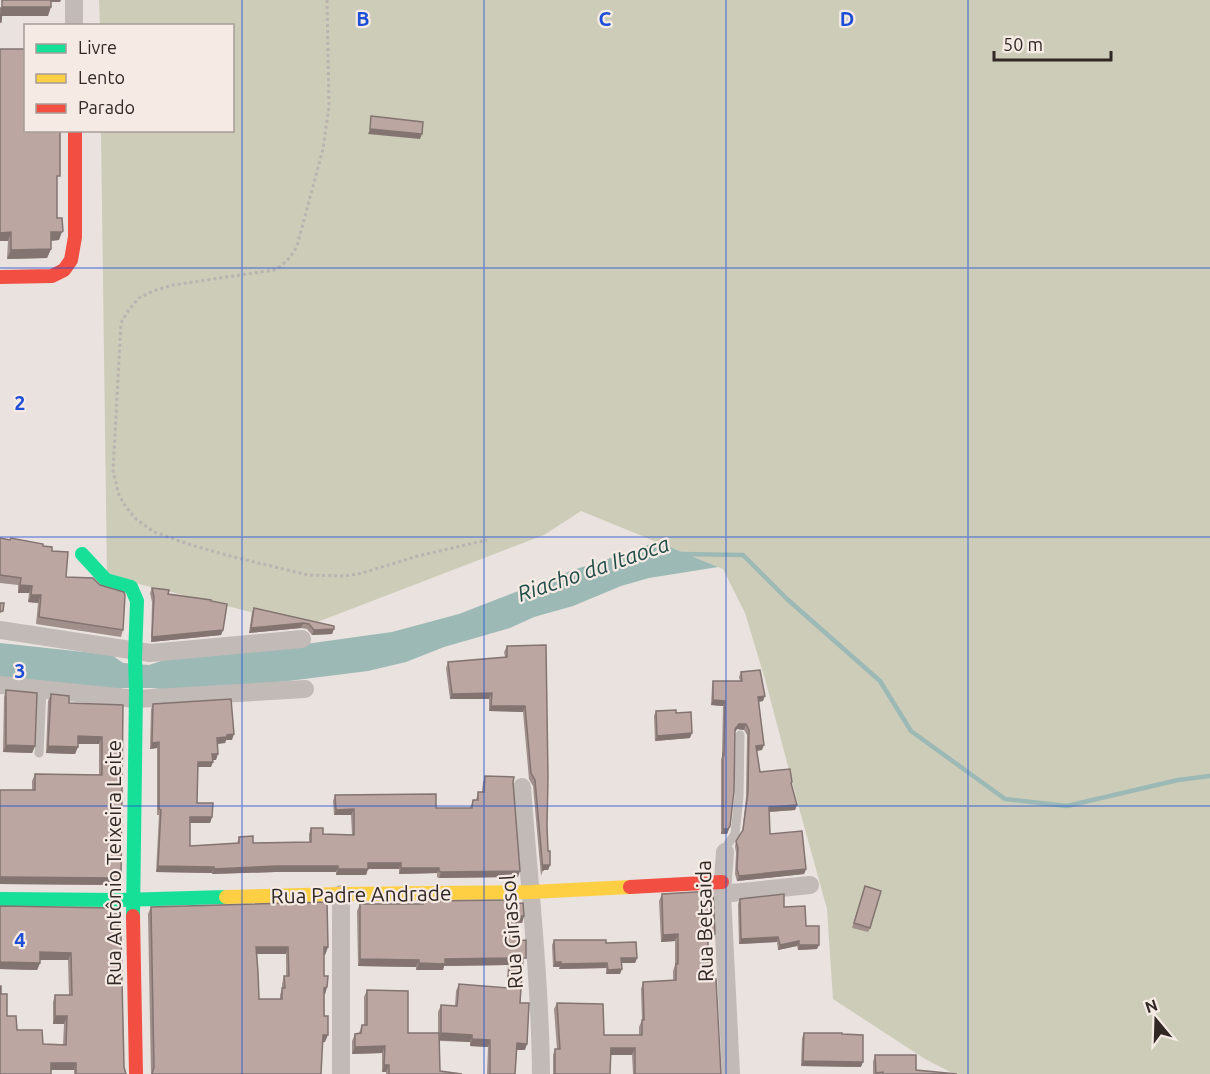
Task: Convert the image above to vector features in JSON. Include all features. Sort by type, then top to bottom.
[{"type":"street","points":[[74,0],[74,24]]},
{"type":"street","points":[[0,276],[52,276],[64,270],[71,260],[75,237],[75,132]]},
{"type":"street","name":"Rua Antônio Teixeira Leite","points":[[82,554],[106,580],[134,589],[137,601],[133,899],[136,1074]]},
{"type":"street","points":[[0,630],[135,655],[302,639]]},
{"type":"street","points":[[0,686],[136,695],[305,689]]},
{"type":"street","name":"Rua Girassol","points":[[522,787],[541,1031],[541,1074]]},
{"type":"street","name":"Rua Betsaida","points":[[725,852],[722,888],[731,1074]]},
{"type":"street","points":[[722,888],[810,885]]},
{"type":"street","name":"Rua Padre Andrade","points":[[0,899],[133,899],[722,888]]},
{"type":"street","points":[[341,894],[341,1074]]},
{"type":"lane","points":[[39,753],[42,690]]},
{"type":"lane","name":"Rua Betsaida","points":[[725,852],[735,834],[739,797],[740,735]]},
{"type":"path","points":[[327,0],[329,106],[323,149],[297,246],[291,257],[274,270],[173,285],[139,298],[128,311],[121,323],[113,471],[119,495],[136,519],[154,532],[230,556],[308,574],[345,576],[362,573],[418,556],[487,540]]},
{"type":"green space","points":[[99,0],[1210,0],[1210,1074],[954,1074],[925,1059],[833,999],[827,909],[745,613],[723,569],[581,511],[544,535],[307,626],[107,576],[101,132],[234,132],[234,24],[100,24]]},
{"type":"water","points":[[655,541],[718,567],[649,578],[621,586],[510,628],[444,647],[406,662],[368,671],[192,693],[152,688],[122,688],[111,694],[0,679],[0,643],[112,655],[123,663],[149,665],[170,658],[255,651],[392,632],[459,614],[573,570],[642,548]]},
{"type":"building","points":[[2,0],[51,0],[51,7],[2,7]]},
{"type":"building","points":[[0,49],[24,49],[24,132],[60,132],[57,218],[62,218],[63,231],[51,232],[51,249],[11,250],[11,232],[0,233]]},
{"type":"building","points":[[371,116],[423,122],[422,134],[370,129]]},
{"type":"building","points":[[0,538],[43,544],[43,546],[52,547],[52,551],[68,552],[66,577],[93,578],[100,585],[124,592],[123,630],[39,617],[41,595],[31,595],[32,586],[20,585],[21,578],[0,575]]},
{"type":"building","points":[[152,588],[169,590],[168,594],[227,604],[223,630],[152,637],[154,597]]},
{"type":"building","points":[[0,603],[4,603],[3,611],[0,612]]},
{"type":"building","points":[[254,608],[334,626],[334,629],[314,630],[309,624],[303,623],[251,628]]},
{"type":"building","points":[[546,645],[547,826],[550,865],[543,865],[543,871],[535,780],[531,773],[525,706],[491,706],[492,693],[452,694],[448,662],[507,657],[507,646]]},
{"type":"building","points":[[760,670],[765,696],[758,697],[764,745],[756,746],[760,772],[790,769],[797,805],[769,807],[770,834],[802,831],[806,869],[739,876],[736,841],[743,830],[748,792],[749,730],[746,724],[739,724],[735,729],[734,791],[730,826],[728,829],[723,829],[725,701],[713,700],[713,681],[742,681],[741,672]]},
{"type":"building","points":[[6,690],[37,693],[35,746],[6,745]]},
{"type":"building","points":[[51,694],[69,696],[69,703],[123,705],[121,878],[0,877],[0,790],[35,790],[35,774],[102,775],[102,737],[78,736],[78,747],[48,746]]},
{"type":"building","points":[[231,699],[234,734],[217,738],[218,754],[212,754],[213,762],[198,762],[197,803],[213,803],[212,817],[190,817],[190,846],[239,843],[239,837],[253,836],[253,843],[311,842],[311,828],[323,828],[323,834],[354,835],[354,809],[336,810],[335,795],[436,794],[436,808],[472,808],[473,800],[478,800],[478,792],[484,792],[485,776],[514,777],[520,871],[441,872],[439,868],[401,868],[401,863],[368,863],[368,869],[338,869],[338,866],[214,869],[214,867],[158,866],[161,810],[159,809],[159,742],[152,743],[153,704]]},
{"type":"building","points":[[676,710],[676,713],[691,712],[692,733],[657,736],[656,711]]},
{"type":"building","points":[[865,886],[881,891],[870,928],[854,923]]},
{"type":"building","points":[[713,891],[715,934],[708,934],[708,963],[713,962],[713,979],[716,979],[721,1074],[635,1074],[635,1048],[611,1048],[610,1074],[555,1074],[555,1049],[560,1049],[557,1003],[603,1004],[604,1035],[642,1035],[643,982],[676,980],[678,934],[663,935],[662,894]]},
{"type":"building","points":[[784,894],[784,907],[805,906],[806,926],[819,926],[819,945],[799,945],[799,941],[780,945],[778,937],[741,939],[740,899]]},
{"type":"building","points":[[513,900],[513,904],[523,903],[524,916],[516,916],[517,941],[526,940],[520,1003],[529,1003],[527,1044],[517,1043],[515,1074],[490,1074],[490,1040],[472,1039],[472,1035],[441,1033],[441,1005],[457,1006],[459,984],[508,988],[510,958],[445,959],[445,964],[419,963],[419,960],[360,959],[360,904]]},
{"type":"building","points":[[327,902],[328,947],[324,947],[324,976],[328,976],[327,987],[324,988],[324,1016],[328,1016],[328,1035],[323,1035],[321,1074],[152,1074],[154,1067],[151,907]],"holes":[[[256,947],[288,947],[289,976],[284,976],[285,988],[282,988],[282,999],[259,999]]]},
{"type":"building","points":[[0,906],[112,908],[112,914],[118,914],[118,937],[121,937],[126,1074],[76,1074],[76,1063],[51,1063],[51,1074],[0,1074],[0,986],[1,994],[7,994],[7,1016],[16,1016],[17,1030],[42,1030],[43,1044],[66,1045],[67,1016],[55,1016],[55,995],[72,995],[71,953],[40,952],[40,963],[0,962]]},
{"type":"building","points":[[554,940],[636,942],[637,958],[621,958],[622,969],[608,970],[607,963],[561,964],[561,962],[555,962]]},
{"type":"building","points":[[367,990],[408,991],[408,1033],[439,1033],[440,1071],[462,1074],[389,1074],[389,1065],[384,1065],[385,1046],[355,1047],[355,1034],[361,1033],[362,1025],[367,1025]]},
{"type":"building","points":[[804,1033],[863,1035],[863,1062],[803,1061]]},
{"type":"building","points":[[875,1055],[916,1055],[916,1070],[957,1074],[876,1073]]},
{"type":"waterway","name":"Riacho da Itaoca","points":[[680,554],[743,555],[787,599],[880,681],[911,731],[1005,799],[1067,806],[1178,780],[1210,776]]},
{"type":"traffic: fast","points":[[82,554],[106,580],[131,587],[137,601],[133,916]]},
{"type":"traffic: fast","points":[[0,899],[121,900],[226,897]]},
{"type":"traffic: slow","points":[[226,897],[531,892],[630,887]]},
{"type":"traffic: jam","points":[[0,277],[52,276],[64,270],[71,260],[75,237],[75,132]]},
{"type":"traffic: jam","points":[[630,887],[722,882]]},
{"type":"traffic: jam","points":[[133,916],[136,1074]]}]
